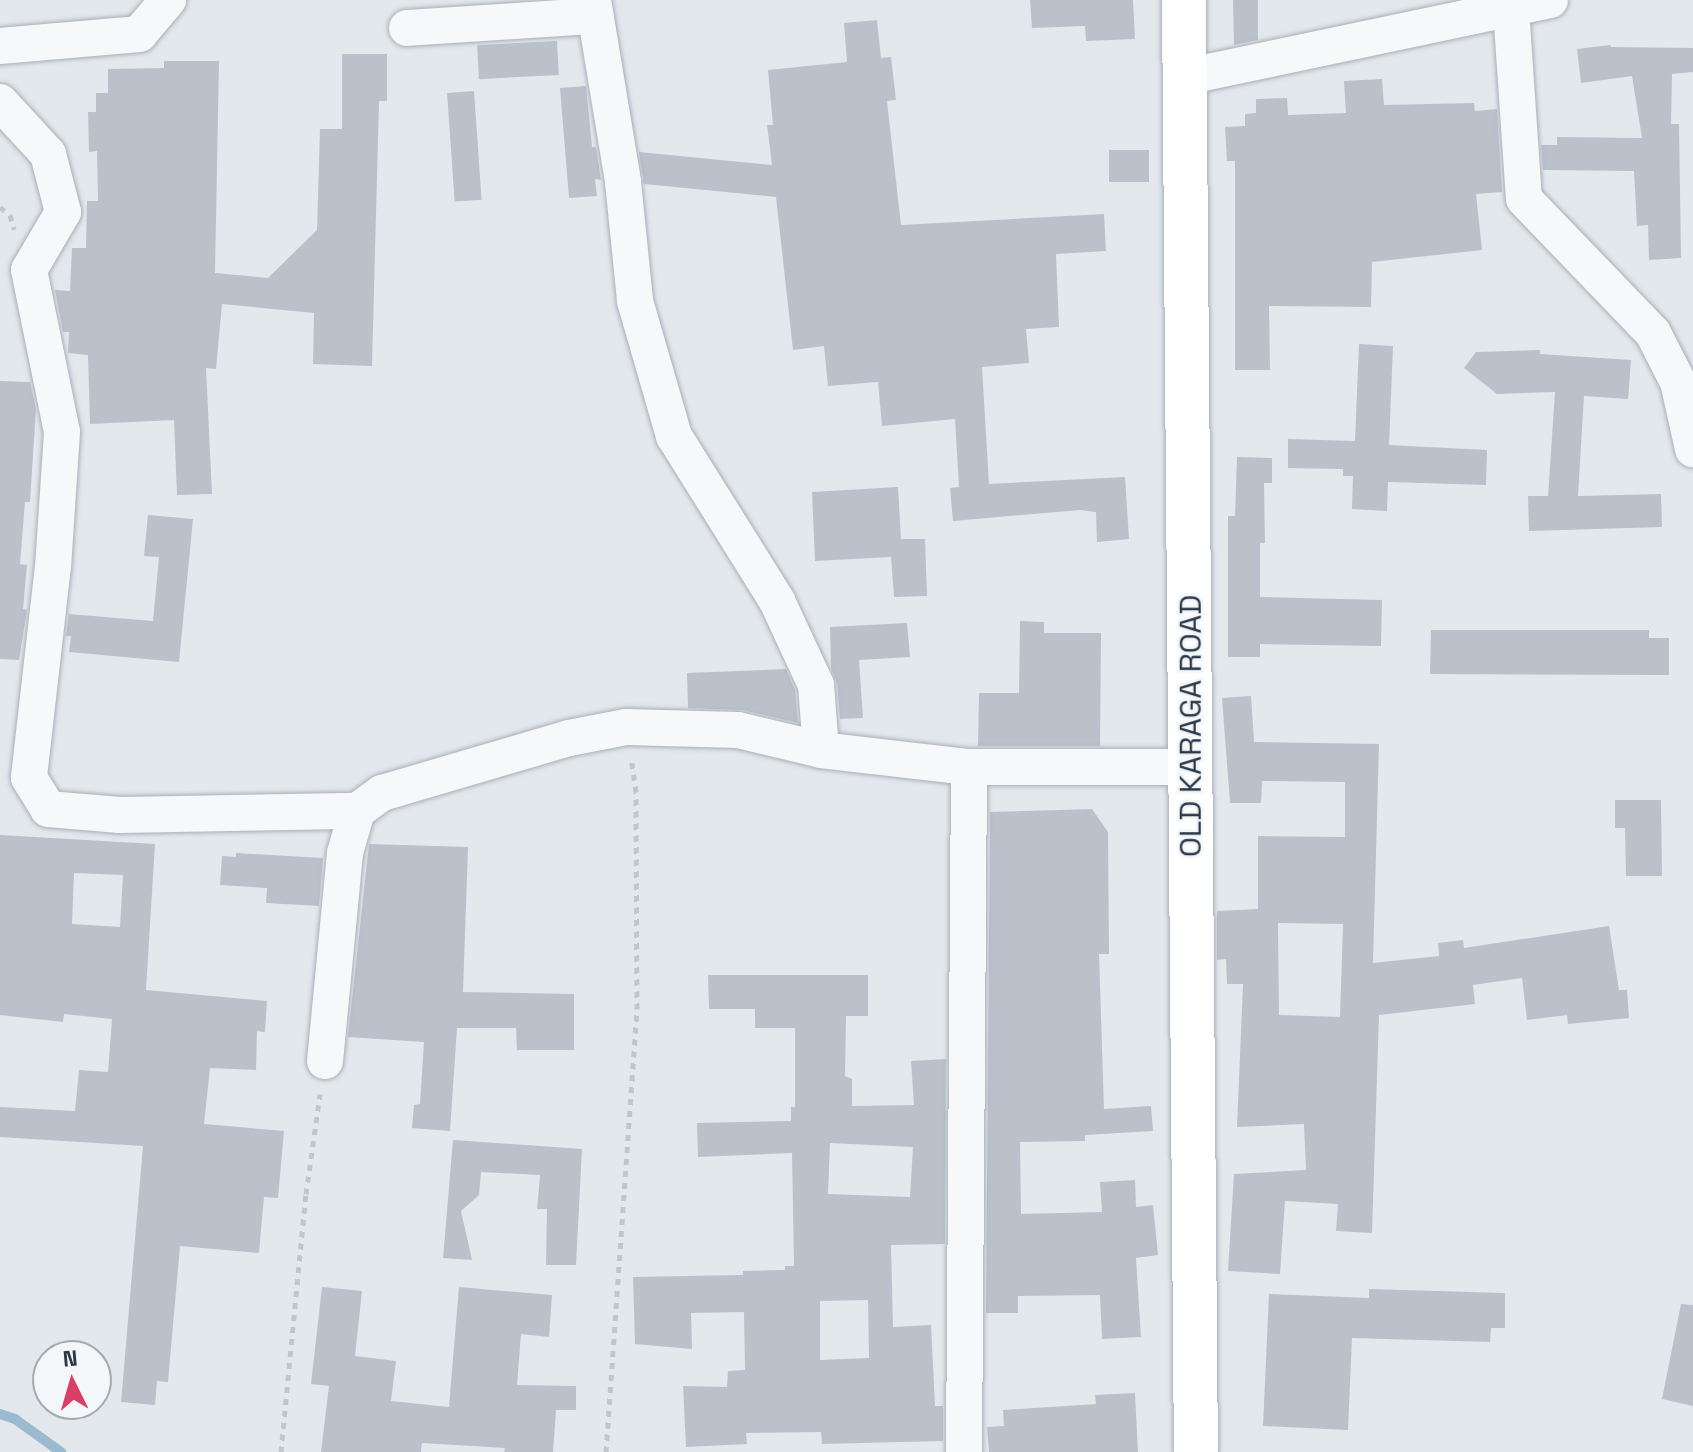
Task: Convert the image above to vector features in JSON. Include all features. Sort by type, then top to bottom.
[{"type":"street","points":[[0,46],[139,34],[168,0]]},
{"type":"street","name":"OLD KARAGA ROAD","points":[[1184,0],[1196,1452]]},
{"type":"street","points":[[1185,77],[1513,4],[1550,0]]},
{"type":"street","points":[[1513,4],[1524,199],[1686,368],[1693,449]]},
{"type":"street","points":[[407,28],[594,8],[623,182],[635,301],[674,436],[784,615],[816,685],[821,750]]},
{"type":"street","points":[[0,102],[48,154],[63,212],[29,270],[62,432],[53,566],[29,778],[48,809],[120,815],[357,811],[382,793],[569,738],[626,727],[738,730],[821,750],[969,767],[1191,767]]},
{"type":"street","points":[[964,1452],[969,767]]},
{"type":"street","points":[[325,1061],[345,853],[357,811]]},
{"type":"path","points":[[606,1452],[637,1009],[636,792],[626,727]]},
{"type":"path","points":[[281,1452],[306,1194],[325,1061]]},
{"type":"building","points":[[1030,0],[1133,0],[1135,39],[1086,41],[1085,26],[1032,28]]},
{"type":"building","points":[[1233,0],[1258,0],[1258,40],[1234,45]]},
{"type":"building","points":[[877,20],[881,58],[891,57],[896,100],[887,101],[901,225],[1104,214],[1106,251],[1056,254],[1059,327],[1026,329],[1029,363],[982,367],[989,484],[1125,477],[1129,539],[1097,542],[1096,512],[1080,510],[953,521],[950,488],[959,487],[955,419],[882,426],[878,382],[828,386],[824,346],[793,350],[776,197],[644,184],[639,152],[772,165],[767,125],[773,125],[768,70],[847,62],[844,23]]},
{"type":"building","points":[[557,41],[559,75],[479,79],[477,45]]},
{"type":"building","points":[[1610,45],[1693,48],[1693,72],[1672,74],[1671,124],[1679,124],[1681,258],[1649,260],[1648,225],[1637,226],[1634,171],[1543,170],[1541,145],[1557,145],[1557,137],[1642,138],[1632,76],[1581,83],[1577,49]]},
{"type":"building","points":[[342,54],[387,54],[387,101],[379,101],[372,366],[313,364],[314,313],[222,304],[216,369],[206,368],[212,494],[177,495],[174,420],[90,424],[88,355],[68,353],[69,332],[63,332],[55,290],[70,291],[72,248],[86,248],[87,201],[98,201],[97,151],[89,152],[88,112],[96,112],[96,93],[108,93],[108,69],[164,68],[164,61],[219,61],[215,273],[268,278],[317,230],[320,129],[342,129]]},
{"type":"building","points":[[1382,79],[1384,105],[1474,103],[1475,111],[1497,109],[1502,192],[1476,194],[1482,250],[1372,262],[1371,307],[1269,306],[1270,370],[1235,370],[1235,161],[1227,161],[1225,127],[1245,126],[1245,114],[1256,113],[1256,99],[1287,98],[1288,115],[1346,113],[1344,81]]},
{"type":"building","points":[[586,86],[592,147],[596,147],[601,180],[595,179],[597,196],[569,198],[560,88]]},
{"type":"building","points":[[474,91],[482,200],[455,202],[447,93]]},
{"type":"building","points":[[1109,150],[1149,150],[1149,182],[1109,182]]},
{"type":"building","points":[[1359,344],[1393,346],[1389,445],[1487,450],[1486,485],[1388,482],[1387,511],[1352,509],[1353,476],[1343,476],[1343,469],[1288,468],[1288,439],[1355,441]]},
{"type":"building","points":[[1540,350],[1540,354],[1631,360],[1628,399],[1584,396],[1578,496],[1661,494],[1662,527],[1529,531],[1528,496],[1548,496],[1555,392],[1497,394],[1464,368],[1476,352]]},
{"type":"building","points":[[0,381],[30,382],[36,409],[30,502],[25,502],[20,564],[27,565],[23,609],[27,610],[19,660],[0,659]]},
{"type":"building","points":[[1237,457],[1272,458],[1272,483],[1264,483],[1265,543],[1260,543],[1260,597],[1382,600],[1381,646],[1260,644],[1260,657],[1228,657],[1228,516],[1235,516]]},
{"type":"building","points":[[898,487],[901,539],[925,539],[927,596],[894,597],[891,557],[815,561],[812,492]]},
{"type":"building","points":[[148,515],[193,519],[179,662],[69,652],[71,636],[66,636],[69,614],[153,621],[159,557],[144,556]]},
{"type":"building","points":[[1020,621],[1044,622],[1044,633],[1101,633],[1100,746],[978,746],[979,693],[1019,693]]},
{"type":"building","points":[[907,623],[910,657],[859,660],[863,718],[840,719],[837,683],[831,668],[830,627]]},
{"type":"building","points":[[1431,630],[1649,630],[1649,638],[1669,638],[1669,675],[1430,674]]},
{"type":"building","points":[[786,669],[795,690],[798,723],[743,710],[688,708],[687,673]]},
{"type":"building","points":[[1251,696],[1254,742],[1379,744],[1373,963],[1439,956],[1438,943],[1463,940],[1464,948],[1609,926],[1619,990],[1627,990],[1629,1018],[1568,1024],[1567,1015],[1527,1020],[1522,978],[1473,985],[1475,1004],[1379,1015],[1372,1233],[1336,1231],[1338,1204],[1285,1201],[1280,1274],[1228,1271],[1234,1174],[1306,1170],[1304,1124],[1237,1127],[1243,984],[1227,984],[1226,959],[1217,960],[1217,911],[1258,909],[1258,836],[1345,837],[1345,782],[1262,781],[1261,803],[1230,803],[1222,698]],"holes":[[[1278,923],[1343,924],[1340,1017],[1279,1015]]]},
{"type":"building","points":[[1615,800],[1661,800],[1662,876],[1626,876],[1625,828],[1615,828]]},
{"type":"building","points":[[1092,809],[1108,832],[1109,954],[1099,954],[1104,1109],[1151,1106],[1153,1131],[1085,1135],[1085,1141],[1020,1142],[1021,1214],[1102,1212],[1100,1182],[1135,1180],[1136,1207],[1153,1205],[1158,1255],[1136,1258],[1141,1337],[1102,1339],[1100,1295],[1018,1296],[1018,1313],[986,1313],[990,812]]},
{"type":"building","points":[[0,835],[155,844],[146,990],[267,1001],[265,1032],[257,1031],[256,1070],[210,1068],[204,1124],[284,1131],[278,1198],[264,1197],[259,1253],[180,1246],[168,1382],[157,1381],[155,1405],[121,1402],[143,1146],[0,1137],[0,1107],[75,1111],[79,1070],[108,1072],[112,1019],[64,1014],[63,1022],[0,1015]],"holes":[[[74,873],[123,875],[120,927],[72,924]]]},
{"type":"building","points":[[369,844],[468,847],[463,992],[574,994],[574,1050],[517,1050],[516,1028],[457,1028],[450,1131],[412,1128],[414,1105],[420,1104],[424,1042],[348,1037]]},
{"type":"building","points":[[236,853],[323,858],[319,906],[266,903],[267,888],[220,885],[222,856],[236,857]]},
{"type":"building","points":[[708,975],[868,975],[868,1016],[846,1016],[845,1076],[852,1079],[852,1106],[914,1105],[911,1061],[946,1059],[945,1244],[891,1245],[893,1327],[931,1325],[935,1406],[943,1406],[943,1441],[822,1444],[821,1432],[746,1433],[747,1444],[686,1447],[683,1386],[727,1387],[728,1371],[745,1370],[744,1312],[691,1313],[692,1349],[635,1344],[633,1277],[743,1275],[743,1271],[785,1270],[785,1266],[794,1266],[792,1153],[698,1157],[697,1123],[791,1121],[791,1107],[795,1107],[795,1028],[755,1028],[755,1009],[709,1009]],"holes":[[[830,1143],[913,1147],[910,1197],[828,1194]],[[868,1300],[869,1358],[820,1360],[820,1301]]]},
{"type":"building","points":[[453,1140],[582,1149],[576,1265],[546,1265],[547,1209],[537,1209],[540,1175],[481,1172],[479,1195],[461,1211],[472,1260],[443,1258]]},
{"type":"building","points":[[322,1287],[362,1291],[355,1356],[396,1361],[391,1401],[449,1407],[459,1287],[552,1295],[549,1337],[521,1334],[517,1385],[576,1386],[576,1410],[556,1410],[553,1452],[504,1452],[505,1448],[422,1443],[421,1452],[321,1452],[329,1386],[311,1384]]},
{"type":"building","points":[[1369,1289],[1505,1293],[1505,1328],[1491,1328],[1490,1342],[1352,1338],[1348,1430],[1263,1426],[1269,1294],[1369,1298]]},
{"type":"building","points":[[1681,1304],[1693,1305],[1693,1406],[1662,1399]]},
{"type":"building","points":[[1135,1393],[1138,1452],[989,1452],[987,1427],[1004,1426],[1003,1410],[1096,1404],[1095,1395]]},
{"type":"waterway","points":[[0,1414],[15,1419],[61,1452]]}]
